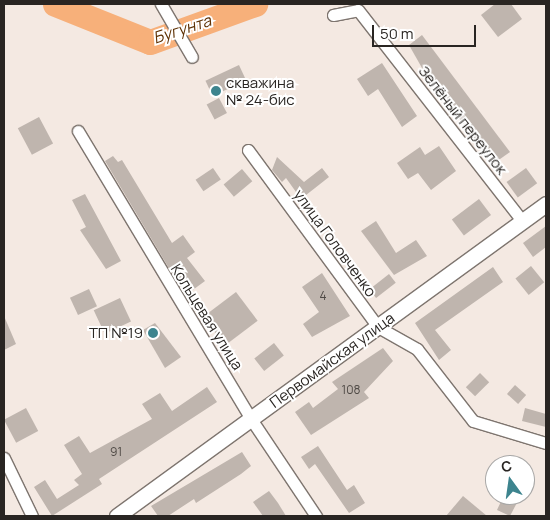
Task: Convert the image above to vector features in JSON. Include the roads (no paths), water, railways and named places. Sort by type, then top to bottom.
[{"type":"main road","name":"Первомайская улица","points":[[117,516],[546,204]]},
{"type":"street","points":[[161,4],[192,57]]},
{"type":"street","name":"Зелёный переулок","points":[[333,15],[358,10],[522,221]]},
{"type":"street","name":"Кольцевая улица","points":[[78,130],[251,419],[316,516]]},
{"type":"street","name":"улица Головченко","points":[[248,150],[378,327],[417,349],[473,421],[546,443]]},
{"type":"street","points":[[4,458],[32,516]]},
{"type":"waterway","name":"Бугунта","points":[[55,4],[150,42],[255,4]]},
{"type":"place","name":"скважина № 24-бис","points":[[216,91]]},
{"type":"place","name":"ТП №19","points":[[153,333]]}]
